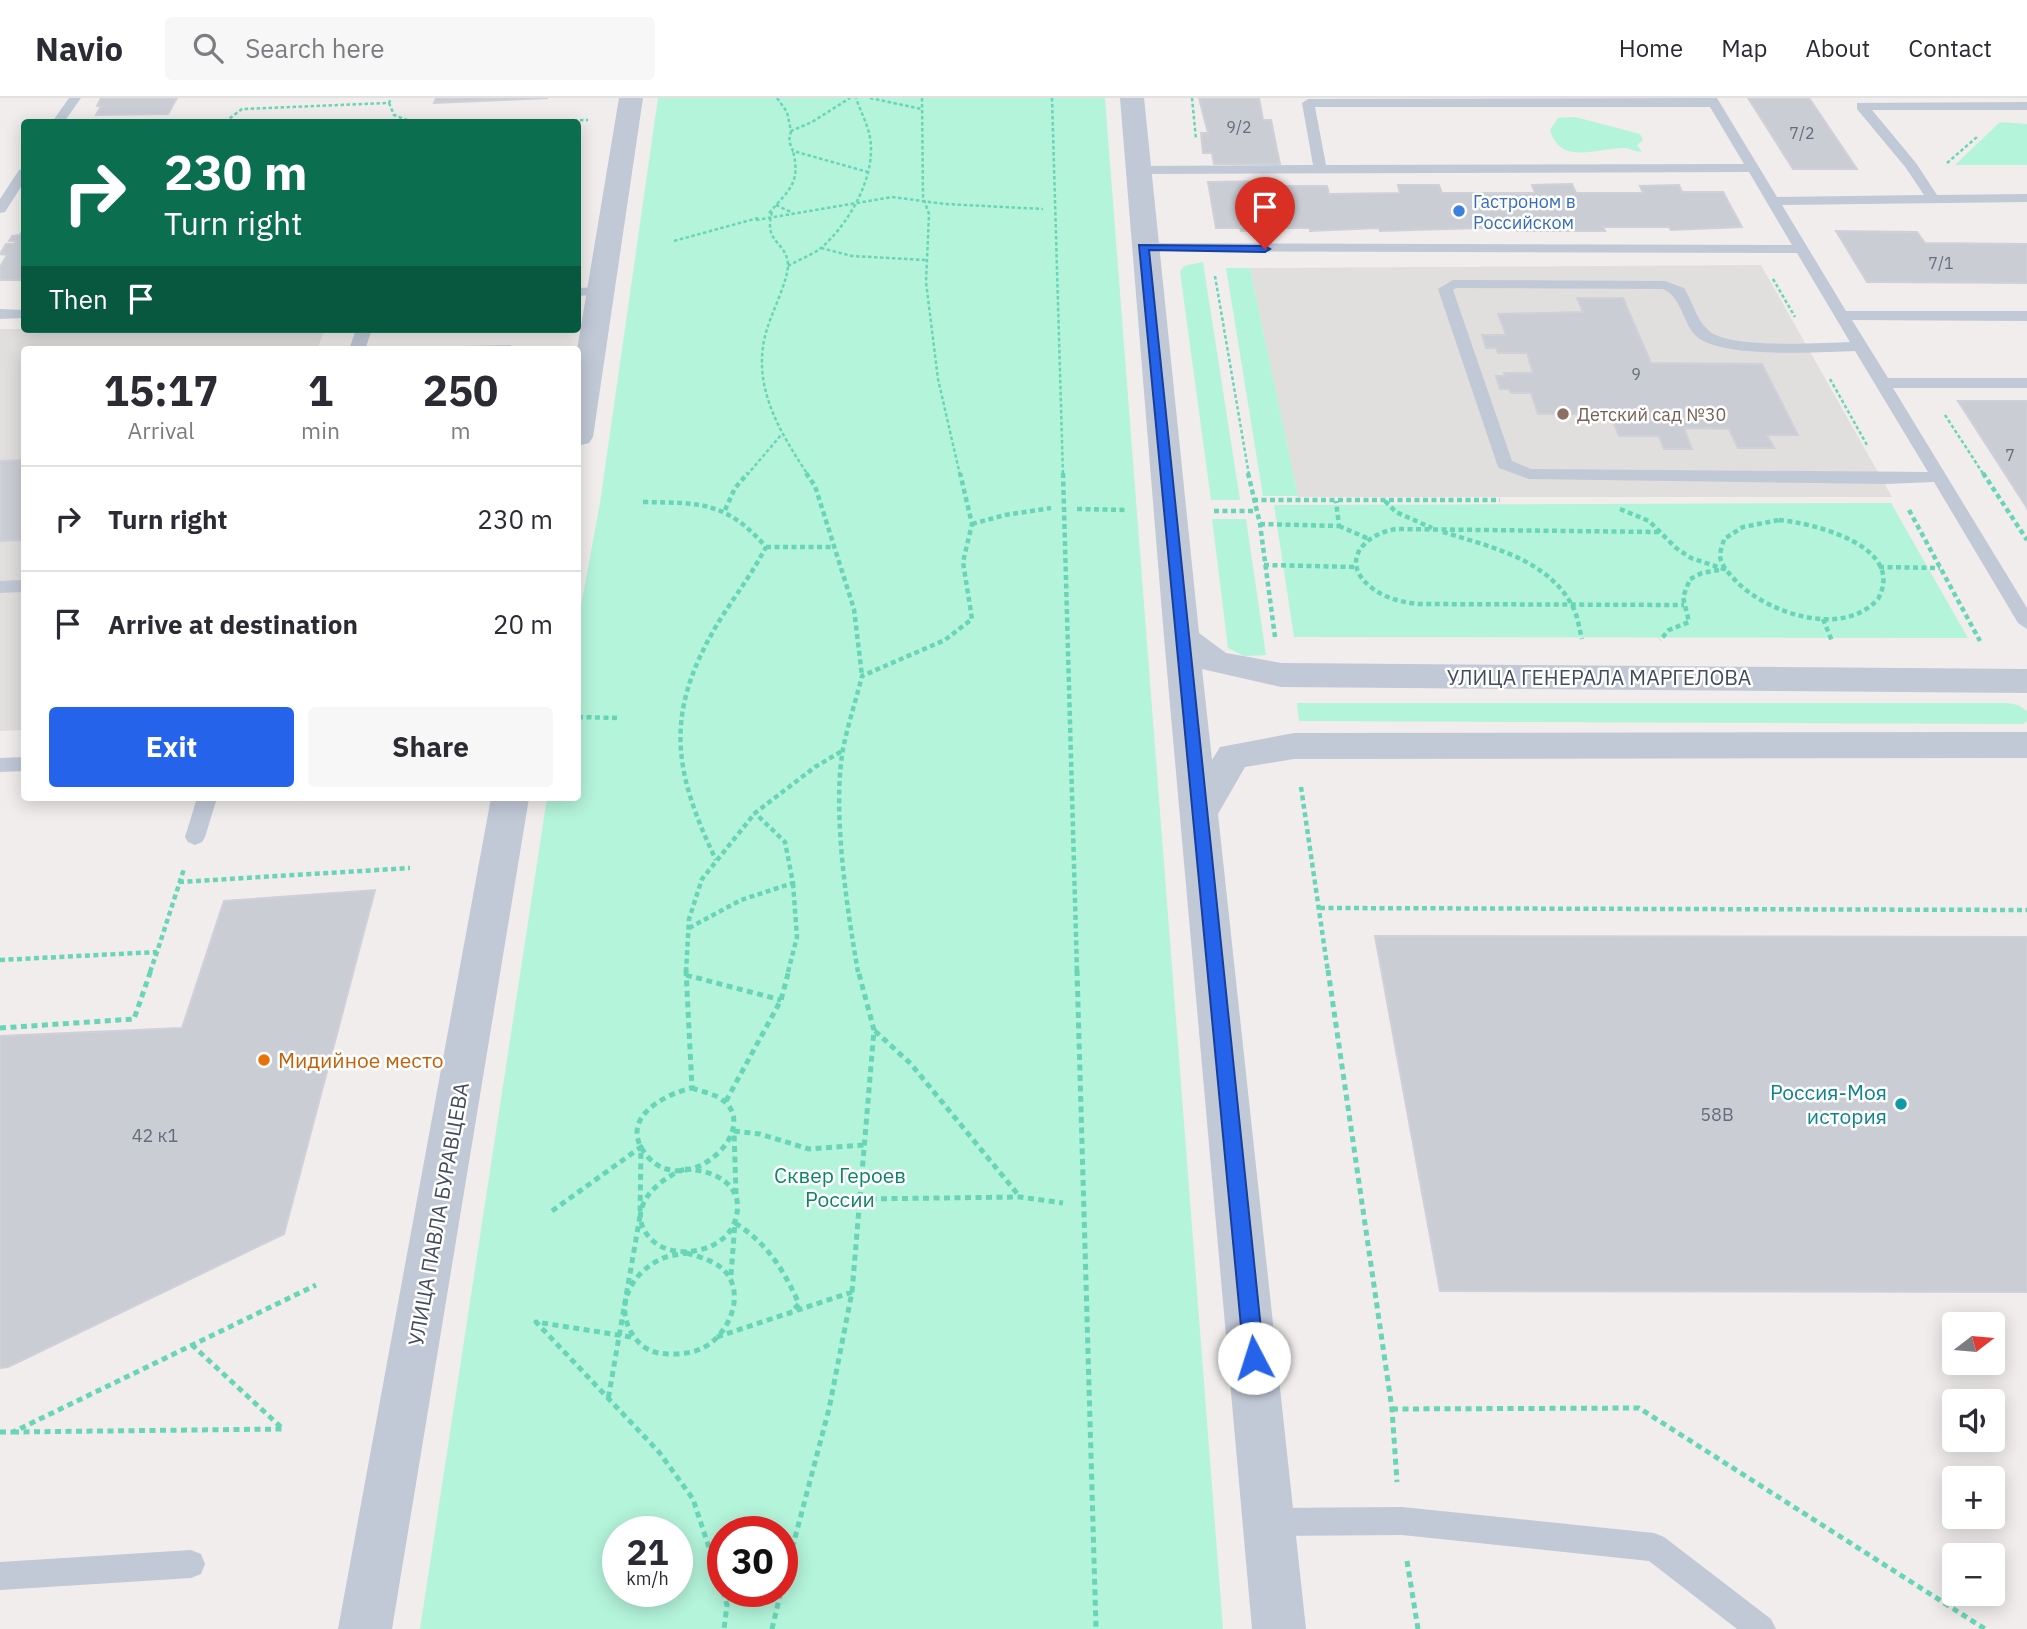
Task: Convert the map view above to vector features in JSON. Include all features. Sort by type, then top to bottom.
[{"type":"street","points":[[1132,98],[1143,247],[1201,811],[1279,1629]]},
{"type":"street","points":[[581,397],[589,292],[629,108]]},
{"type":"street","name":"УЛИЦА ГЕНЕРАЛА МАРГЕЛОВА","points":[[1181,637],[1216,662],[1281,675],[2027,681]]},
{"type":"street","points":[[1201,811],[1233,756],[1294,746],[2027,745]]},
{"type":"street","name":"УЛИЦА ПАВЛА БУРАВЦЕВА","points":[[365,1629],[509,801]]},
{"type":"lane","points":[[60,119],[75,98]]},
{"type":"lane","points":[[1320,169],[1308,103],[1713,101],[2027,623]]},
{"type":"lane","points":[[1933,199],[1911,166],[1862,106],[2027,106]]},
{"type":"lane","points":[[1138,170],[1753,168]]},
{"type":"lane","points":[[0,209],[21,178]]},
{"type":"lane","points":[[1773,201],[2027,198]]},
{"type":"lane","points":[[1143,247],[1802,250]]},
{"type":"lane","points":[[1860,346],[1812,348],[1727,345],[1714,342],[1702,336],[1679,291],[1665,285],[1453,284],[1445,289],[1505,464],[1518,471],[1529,474],[1886,479],[1939,477]]},
{"type":"lane","points":[[0,314],[21,314]]},
{"type":"lane","points":[[1841,315],[2027,316]]},
{"type":"lane","points":[[1882,383],[2027,383]]},
{"type":"lane","points":[[0,587],[21,586]]},
{"type":"lane","points":[[2008,591],[2027,591]]},
{"type":"lane","points":[[0,765],[21,764]]},
{"type":"lane","points":[[195,837],[206,801]]},
{"type":"lane","points":[[1269,1521],[1402,1521],[1654,1547],[1761,1629]]},
{"type":"lane","points":[[0,1576],[191,1564]]},
{"type":"path","points":[[391,98],[389,103],[394,115],[404,119]]},
{"type":"path","points":[[777,98],[788,112],[792,131],[789,141],[797,167],[795,183],[776,205],[768,226],[773,239],[785,253],[788,266],[770,315],[761,358],[768,401],[781,435],[815,486],[854,610],[853,627],[859,643],[862,676],[843,750],[840,810],[850,924],[860,981],[874,1030],[852,1292],[829,1409],[798,1528]]},
{"type":"path","points":[[792,131],[850,98]]},
{"type":"path","points":[[788,266],[821,248],[857,201],[871,164],[870,135],[856,98]]},
{"type":"path","points":[[870,98],[922,109]]},
{"type":"path","points":[[862,676],[945,640],[972,619],[963,562],[972,524],[939,379],[926,282],[929,214],[923,201],[922,98]]},
{"type":"path","points":[[1052,98],[1096,1629]]},
{"type":"path","points":[[228,119],[233,113],[249,108],[389,103]]},
{"type":"path","points":[[524,119],[629,108]]},
{"type":"path","points":[[1955,171],[1943,166],[1980,135]]},
{"type":"path","points":[[793,151],[868,172]]},
{"type":"path","points":[[674,242],[771,214],[892,197],[1043,209]]},
{"type":"path","points":[[776,205],[792,213]]},
{"type":"path","points":[[821,248],[852,256],[926,260]]},
{"type":"path","points":[[1771,274],[1892,490],[1903,499],[1982,645]]},
{"type":"path","points":[[1926,383],[2027,540]]},
{"type":"path","points":[[725,510],[735,488],[781,435]]},
{"type":"path","points":[[1385,500],[1396,512],[1438,530],[1507,552],[1540,571],[1562,590],[1573,607],[1583,645]]},
{"type":"path","points":[[1336,501],[1339,526]]},
{"type":"path","points":[[643,502],[701,504],[725,510],[746,523],[766,547]]},
{"type":"path","points":[[972,524],[1004,515],[1051,508]]},
{"type":"path","points":[[1618,508],[1649,522],[1691,558],[1724,569]]},
{"type":"path","points":[[1077,509],[1092,509]]},
{"type":"path","points":[[1255,511],[1260,524],[1281,675]]},
{"type":"path","points":[[1779,520],[1802,522],[1844,536],[1861,547],[1879,567],[1883,586],[1879,598],[1867,609],[1849,616],[1823,619],[1774,609],[1752,598],[1734,584],[1724,569],[1720,556],[1722,544],[1730,534],[1743,526],[1779,520]]},
{"type":"path","points":[[1260,524],[1339,526],[1369,538]]},
{"type":"path","points":[[1659,532],[1396,529],[1379,532],[1369,538],[1354,558],[1356,571],[1371,588],[1395,600],[1423,604],[1573,607],[1684,605]]},
{"type":"path","points":[[766,547],[833,547]]},
{"type":"path","points":[[716,860],[698,822],[679,754],[681,719],[694,676],[714,631],[766,547]]},
{"type":"path","points":[[1265,565],[1356,567]]},
{"type":"path","points":[[1879,567],[1940,568]]},
{"type":"path","points":[[1658,645],[1664,633],[1689,622],[1683,597],[1687,584],[1695,576],[1724,569]]},
{"type":"path","points":[[1823,619],[1833,645]]},
{"type":"path","points":[[581,717],[617,718]]},
{"type":"path","points":[[1294,746],[1392,1409],[1398,1493]]},
{"type":"path","points":[[692,1088],[686,975],[689,929],[702,879],[755,813],[815,767],[843,750]]},
{"type":"path","points":[[726,1101],[781,1000],[797,937],[793,883],[785,842],[755,813]]},
{"type":"path","points":[[0,1028],[134,1019],[195,837]]},
{"type":"path","points":[[180,882],[410,869]]},
{"type":"path","points":[[689,929],[741,900],[793,883]]},
{"type":"path","points":[[1320,908],[2027,909]]},
{"type":"path","points":[[0,960],[157,952]]},
{"type":"path","points":[[686,975],[781,1000]]},
{"type":"path","points":[[874,1030],[911,1064],[1020,1197]]},
{"type":"path","points":[[707,1541],[693,1499],[659,1452],[536,1322],[631,1337],[649,1351],[674,1356],[695,1352],[717,1337],[726,1327],[735,1310],[736,1291],[730,1276],[720,1264],[704,1256],[663,1250],[646,1236],[640,1216],[639,1131],[643,1115],[655,1101],[673,1091],[692,1088],[711,1091],[726,1101],[734,1115],[736,1199],[730,1276]]},
{"type":"path","points":[[734,1131],[760,1134],[809,1149],[863,1145]]},
{"type":"path","points":[[608,1400],[646,1195],[662,1178],[685,1169],[703,1166],[717,1157],[729,1145],[734,1131]]},
{"type":"path","points":[[641,1147],[652,1160],[668,1168],[702,1169],[719,1175],[730,1185],[736,1199]]},
{"type":"path","points":[[552,1211],[641,1147]]},
{"type":"path","points":[[860,1199],[1020,1197],[1063,1203]]},
{"type":"path","points":[[631,1337],[623,1316],[627,1293],[640,1273],[661,1258],[708,1247],[735,1223]]},
{"type":"path","points":[[735,1223],[753,1233],[784,1269],[799,1304],[788,1315]]},
{"type":"path","points":[[13,1432],[191,1343],[316,1285]]},
{"type":"path","points":[[717,1337],[852,1292]]},
{"type":"path","points":[[0,1432],[283,1429],[191,1343]]},
{"type":"path","points":[[1392,1409],[1639,1408],[1984,1629]]},
{"type":"path","points":[[1407,1561],[1418,1629]]},
{"type":"path","points":[[724,1629],[727,1607]]},
{"type":"path","points":[[772,1629],[778,1607]]},
{"type":"shaded area","name":"Детский сад №30","points":[[1761,265],[1892,497],[1298,497],[1250,268]]},
{"type":"shaded area","points":[[0,329],[21,329],[21,333],[323,333],[319,346],[21,346],[21,730],[0,731]]},
{"type":"green space","name":"Сквер Героев России","points":[[658,98],[1105,98],[1223,1629],[420,1629],[547,801],[581,801],[581,606],[600,503]]},
{"type":"green space","points":[[1575,117],[1640,134],[1643,140],[1637,145],[1642,152],[1615,148],[1572,152],[1563,148],[1555,141],[1550,130],[1558,118]]},
{"type":"green space","points":[[2000,122],[2027,124],[2027,165],[1955,165]]},
{"type":"green space","points":[[1203,262],[1240,500],[1211,500],[1180,272],[1184,266]]},
{"type":"green space","points":[[1226,268],[1250,268],[1298,496],[1263,496]]},
{"type":"green space","points":[[1891,503],[1968,638],[1294,637],[1274,505]]},
{"type":"green space","points":[[1212,519],[1246,519],[1266,655],[1244,656],[1228,648]]},
{"type":"green space","points":[[1297,703],[2007,703],[2018,705],[2027,711],[2027,721],[2023,724],[1299,721]]},
{"type":"building","points":[[101,98],[177,98],[168,114],[96,115],[101,106],[97,106]]},
{"type":"building","points":[[436,98],[548,98],[434,103]]},
{"type":"building","points":[[1199,98],[1259,98],[1263,120],[1271,120],[1280,164],[1214,164],[1212,153],[1203,153],[1201,133],[1208,133]]},
{"type":"building","points":[[1748,98],[1809,98],[1857,169],[1793,169]]},
{"type":"building","points":[[1276,181],[1277,186],[1327,186],[1329,194],[1400,193],[1398,185],[1439,185],[1442,193],[1535,193],[1532,185],[1572,184],[1576,193],[1643,193],[1640,186],[1679,185],[1682,192],[1723,192],[1742,227],[1671,230],[1669,227],[1603,227],[1605,231],[1517,231],[1515,227],[1380,231],[1379,228],[1310,231],[1310,228],[1276,228],[1277,231],[1241,231],[1240,228],[1216,228],[1208,182]]},
{"type":"building","points":[[1836,231],[1917,232],[1925,243],[2027,244],[2027,283],[1867,282]]},
{"type":"building","points":[[20,235],[21,280],[0,280],[0,267],[7,255],[0,254],[6,244],[14,244],[16,241],[9,241],[12,236]]},
{"type":"building","points":[[1577,298],[1623,298],[1651,363],[1762,364],[1798,435],[1767,435],[1774,448],[1738,448],[1729,429],[1684,428],[1692,449],[1664,449],[1659,436],[1619,436],[1610,414],[1538,414],[1531,393],[1511,393],[1509,389],[1500,389],[1496,376],[1505,376],[1504,373],[1533,373],[1527,353],[1498,353],[1496,348],[1486,348],[1482,335],[1506,335],[1498,314],[1583,312]]},
{"type":"building","points":[[1958,401],[2027,401],[2027,508]]},
{"type":"building","points":[[21,460],[21,540],[0,541],[0,461]]},
{"type":"building","points":[[375,890],[284,1234],[8,1367],[0,1368],[0,1036],[182,1028],[224,901]]},
{"type":"building","points":[[1375,936],[2027,937],[2027,1292],[1440,1291]]},
{"type":"place","name":"Гастроном в Российском","points":[[1459,211]]},
{"type":"place","name":"Детский сад №30","points":[[1563,414]]},
{"type":"place","name":"Мидийное место","points":[[264,1060]]},
{"type":"place","name":"Россия-Моя история","points":[[1901,1104]]},
{"type":"route","points":[[1254,1358],[1143,247],[1265,249]]}]
